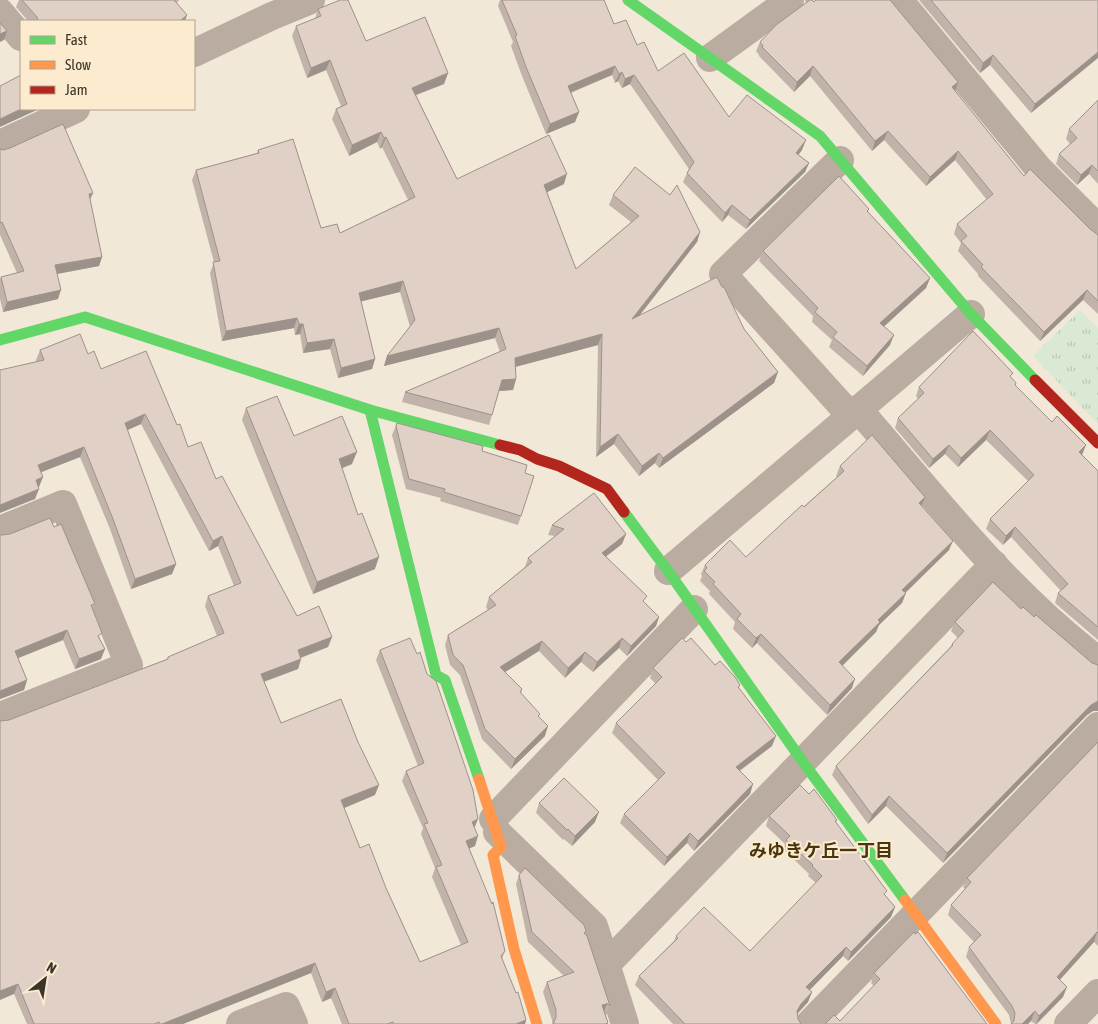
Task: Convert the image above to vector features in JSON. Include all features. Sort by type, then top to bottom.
[{"type":"street","points":[[195,53],[310,0]]},
{"type":"street","points":[[628,0],[820,136],[971,314],[1098,443]]},
{"type":"street","points":[[710,58],[790,0]]},
{"type":"street","points":[[899,0],[1039,169],[1098,228]]},
{"type":"street","points":[[0,12],[20,36]]},
{"type":"street","points":[[0,144],[74,110]]},
{"type":"street","points":[[840,160],[723,274],[994,564],[1039,610],[1098,660]]},
{"type":"street","points":[[668,571],[971,314]]},
{"type":"street","points":[[0,340],[85,317],[370,410],[520,450],[559,466],[607,490],[668,571],[694,610],[915,916],[996,1024]]},
{"type":"street","points":[[370,410],[436,675],[445,680],[501,847],[493,855],[514,949],[537,1024]]},
{"type":"street","points":[[0,530],[63,504],[129,665],[0,716]]},
{"type":"street","points":[[606,966],[994,564]]},
{"type":"street","points":[[495,825],[694,610]]},
{"type":"street","points":[[809,1024],[1098,726]]},
{"type":"street","points":[[495,825],[594,926],[625,1024]]},
{"type":"street","points":[[1068,1024],[1098,993]]},
{"type":"street","points":[[240,1024],[286,1006],[294,1024]]},
{"type":"green space","points":[[1080,310],[1098,328],[1098,424],[1033,356]]},
{"type":"building","points":[[22,0],[174,0],[187,15],[181,20],[38,20]]},
{"type":"building","points":[[340,0],[348,0],[366,41],[425,17],[448,73],[412,88],[457,179],[549,135],[567,174],[544,185],[576,269],[639,216],[613,195],[635,167],[670,195],[677,185],[700,232],[632,319],[717,277],[722,287],[724,287],[744,329],[778,372],[663,458],[659,453],[642,466],[618,434],[600,447],[602,334],[515,358],[516,379],[502,380],[492,415],[405,392],[506,349],[499,328],[387,356],[415,320],[403,281],[359,293],[375,359],[341,368],[334,339],[307,343],[303,324],[299,324],[297,318],[226,331],[213,262],[220,261],[196,170],[259,153],[258,150],[293,139],[321,228],[337,224],[340,233],[415,197],[386,137],[384,138],[381,132],[352,145],[336,109],[347,104],[330,60],[311,68],[296,26],[321,16],[318,9]]},
{"type":"building","points":[[502,0],[604,0],[614,24],[626,20],[637,45],[644,42],[658,71],[684,53],[729,117],[747,95],[806,140],[796,153],[809,163],[750,220],[732,205],[725,213],[687,173],[694,162],[634,75],[625,79],[622,72],[619,74],[615,66],[568,86],[579,112],[550,124],[526,67],[515,36],[517,35]]},
{"type":"building","points":[[810,0],[814,2],[816,0],[890,0],[958,82],[952,87],[1024,176],[1030,169],[1098,235],[1098,301],[1087,290],[1044,332],[981,267],[983,265],[961,241],[967,236],[957,224],[993,194],[958,151],[930,177],[888,131],[875,141],[813,66],[797,82],[762,47],[760,42],[776,25]]},
{"type":"building","points":[[931,0],[1098,0],[1098,52],[1035,104],[993,55],[983,63]]},
{"type":"building","points":[[0,23],[7,31],[0,34]]},
{"type":"building","points":[[20,76],[20,109],[0,119],[0,86]]},
{"type":"building","points":[[1098,100],[1098,171],[1092,165],[1081,175],[1059,154],[1077,138],[1069,129]]},
{"type":"building","points":[[63,124],[93,193],[89,194],[102,257],[55,265],[61,290],[7,302],[1,277],[24,271],[2,222],[0,223],[0,149],[10,148]]},
{"type":"building","points":[[839,176],[869,209],[867,211],[930,278],[880,323],[894,335],[867,366],[833,337],[837,332],[815,312],[818,308],[763,251]]},
{"type":"building","points":[[973,331],[1013,373],[1010,376],[1016,383],[1015,385],[1052,422],[1057,416],[1086,445],[1079,452],[1098,471],[1098,627],[1058,593],[1068,584],[1015,527],[1006,536],[990,519],[1034,475],[990,430],[961,458],[949,445],[933,459],[898,418],[924,393],[919,387]]},
{"type":"building","points":[[80,334],[88,354],[94,351],[101,369],[146,351],[177,425],[180,424],[188,447],[201,442],[216,479],[222,476],[297,616],[319,606],[332,637],[298,650],[301,659],[261,674],[281,723],[341,699],[358,742],[379,785],[341,800],[360,848],[369,844],[386,888],[420,962],[468,942],[436,867],[442,865],[424,824],[428,823],[406,771],[424,763],[380,650],[410,638],[417,654],[420,652],[427,674],[436,681],[473,790],[478,819],[472,822],[478,836],[466,841],[492,904],[493,902],[505,951],[501,956],[516,993],[518,992],[526,1020],[516,1024],[394,1024],[393,1022],[387,1024],[349,1024],[335,988],[326,992],[315,963],[162,1024],[159,1022],[154,1024],[34,1024],[18,984],[0,991],[0,721],[9,720],[168,659],[168,657],[224,633],[208,596],[241,583],[222,536],[213,541],[145,414],[125,423],[176,564],[135,579],[84,447],[38,465],[43,477],[36,480],[39,489],[0,505],[0,370],[44,360],[40,350]]},
{"type":"building","points":[[277,396],[294,436],[342,416],[357,452],[339,459],[358,515],[362,513],[379,557],[317,582],[246,408]]},
{"type":"building","points":[[397,423],[483,446],[482,451],[527,465],[525,473],[534,476],[521,516],[444,492],[445,489],[409,479],[396,426]]},
{"type":"building","points":[[872,435],[925,497],[919,503],[953,541],[902,590],[906,593],[878,620],[880,622],[839,662],[855,679],[830,705],[761,634],[756,638],[737,619],[741,614],[713,584],[715,582],[704,571],[707,568],[705,565],[730,540],[746,557],[802,505],[804,507],[844,471],[840,466]]},
{"type":"building","points":[[594,493],[626,534],[602,553],[647,596],[643,601],[659,617],[631,646],[622,638],[597,662],[585,652],[568,668],[542,641],[500,667],[522,689],[520,692],[548,726],[515,759],[485,729],[463,665],[453,655],[448,635],[496,605],[489,597],[532,562],[528,558],[564,529],[552,525]]},
{"type":"building","points":[[50,518],[54,527],[61,524],[95,604],[91,605],[102,633],[98,636],[105,649],[79,659],[67,630],[15,651],[27,680],[0,691],[0,535],[10,534]]},
{"type":"building","points":[[993,582],[1021,609],[1023,607],[1034,617],[1036,615],[1092,663],[1098,665],[1098,701],[1091,705],[947,853],[889,796],[872,815],[836,766],[953,645],[964,631],[955,622]]},
{"type":"building","points":[[682,638],[686,642],[691,638],[715,665],[720,661],[735,677],[740,685],[738,687],[776,736],[736,767],[753,784],[698,841],[690,833],[667,857],[624,814],[665,773],[616,723],[662,677],[653,668]]},
{"type":"building","points":[[1098,742],[1098,933],[1057,977],[1067,987],[1039,1016],[1035,1011],[1022,1024],[1011,1024],[1014,1021],[1015,1013],[1012,1006],[969,947],[981,935],[951,905],[971,882],[967,878]]},
{"type":"building","points":[[564,778],[599,812],[575,836],[539,803]]},
{"type":"building","points":[[800,785],[809,794],[814,789],[837,820],[835,821],[887,891],[884,894],[895,907],[851,952],[846,947],[806,987],[812,992],[797,1011],[801,1024],[684,1024],[639,976],[678,938],[676,936],[704,907],[750,951],[822,876],[786,840],[790,836],[769,816]]},
{"type":"building","points":[[525,868],[584,925],[586,931],[584,933],[587,936],[610,1006],[606,1003],[602,1005],[608,1023],[554,1024],[556,1010],[547,982],[574,972],[532,932],[519,875]]},
{"type":"building","points":[[914,932],[915,934],[918,932],[987,1024],[825,1024],[834,1015],[840,1021],[880,979],[874,973]]},
{"type":"traffic: fast","points":[[628,0],[820,136],[971,314],[1035,380]]},
{"type":"traffic: fast","points":[[0,340],[85,317],[370,410],[500,445]]},
{"type":"traffic: fast","points":[[370,410],[436,675],[445,680],[479,779]]},
{"type":"traffic: fast","points":[[624,512],[803,762],[905,900]]},
{"type":"traffic: slow","points":[[479,779],[501,847],[493,855],[514,949],[537,1024]]},
{"type":"traffic: slow","points":[[905,900],[996,1024]]},
{"type":"traffic: jam","points":[[1035,380],[1098,443]]},
{"type":"traffic: jam","points":[[500,445],[520,450],[537,459],[559,466],[607,489],[624,512]]},
{"type":"district","name":"みゆきケ丘一丁目","points":[[821,851]]}]
